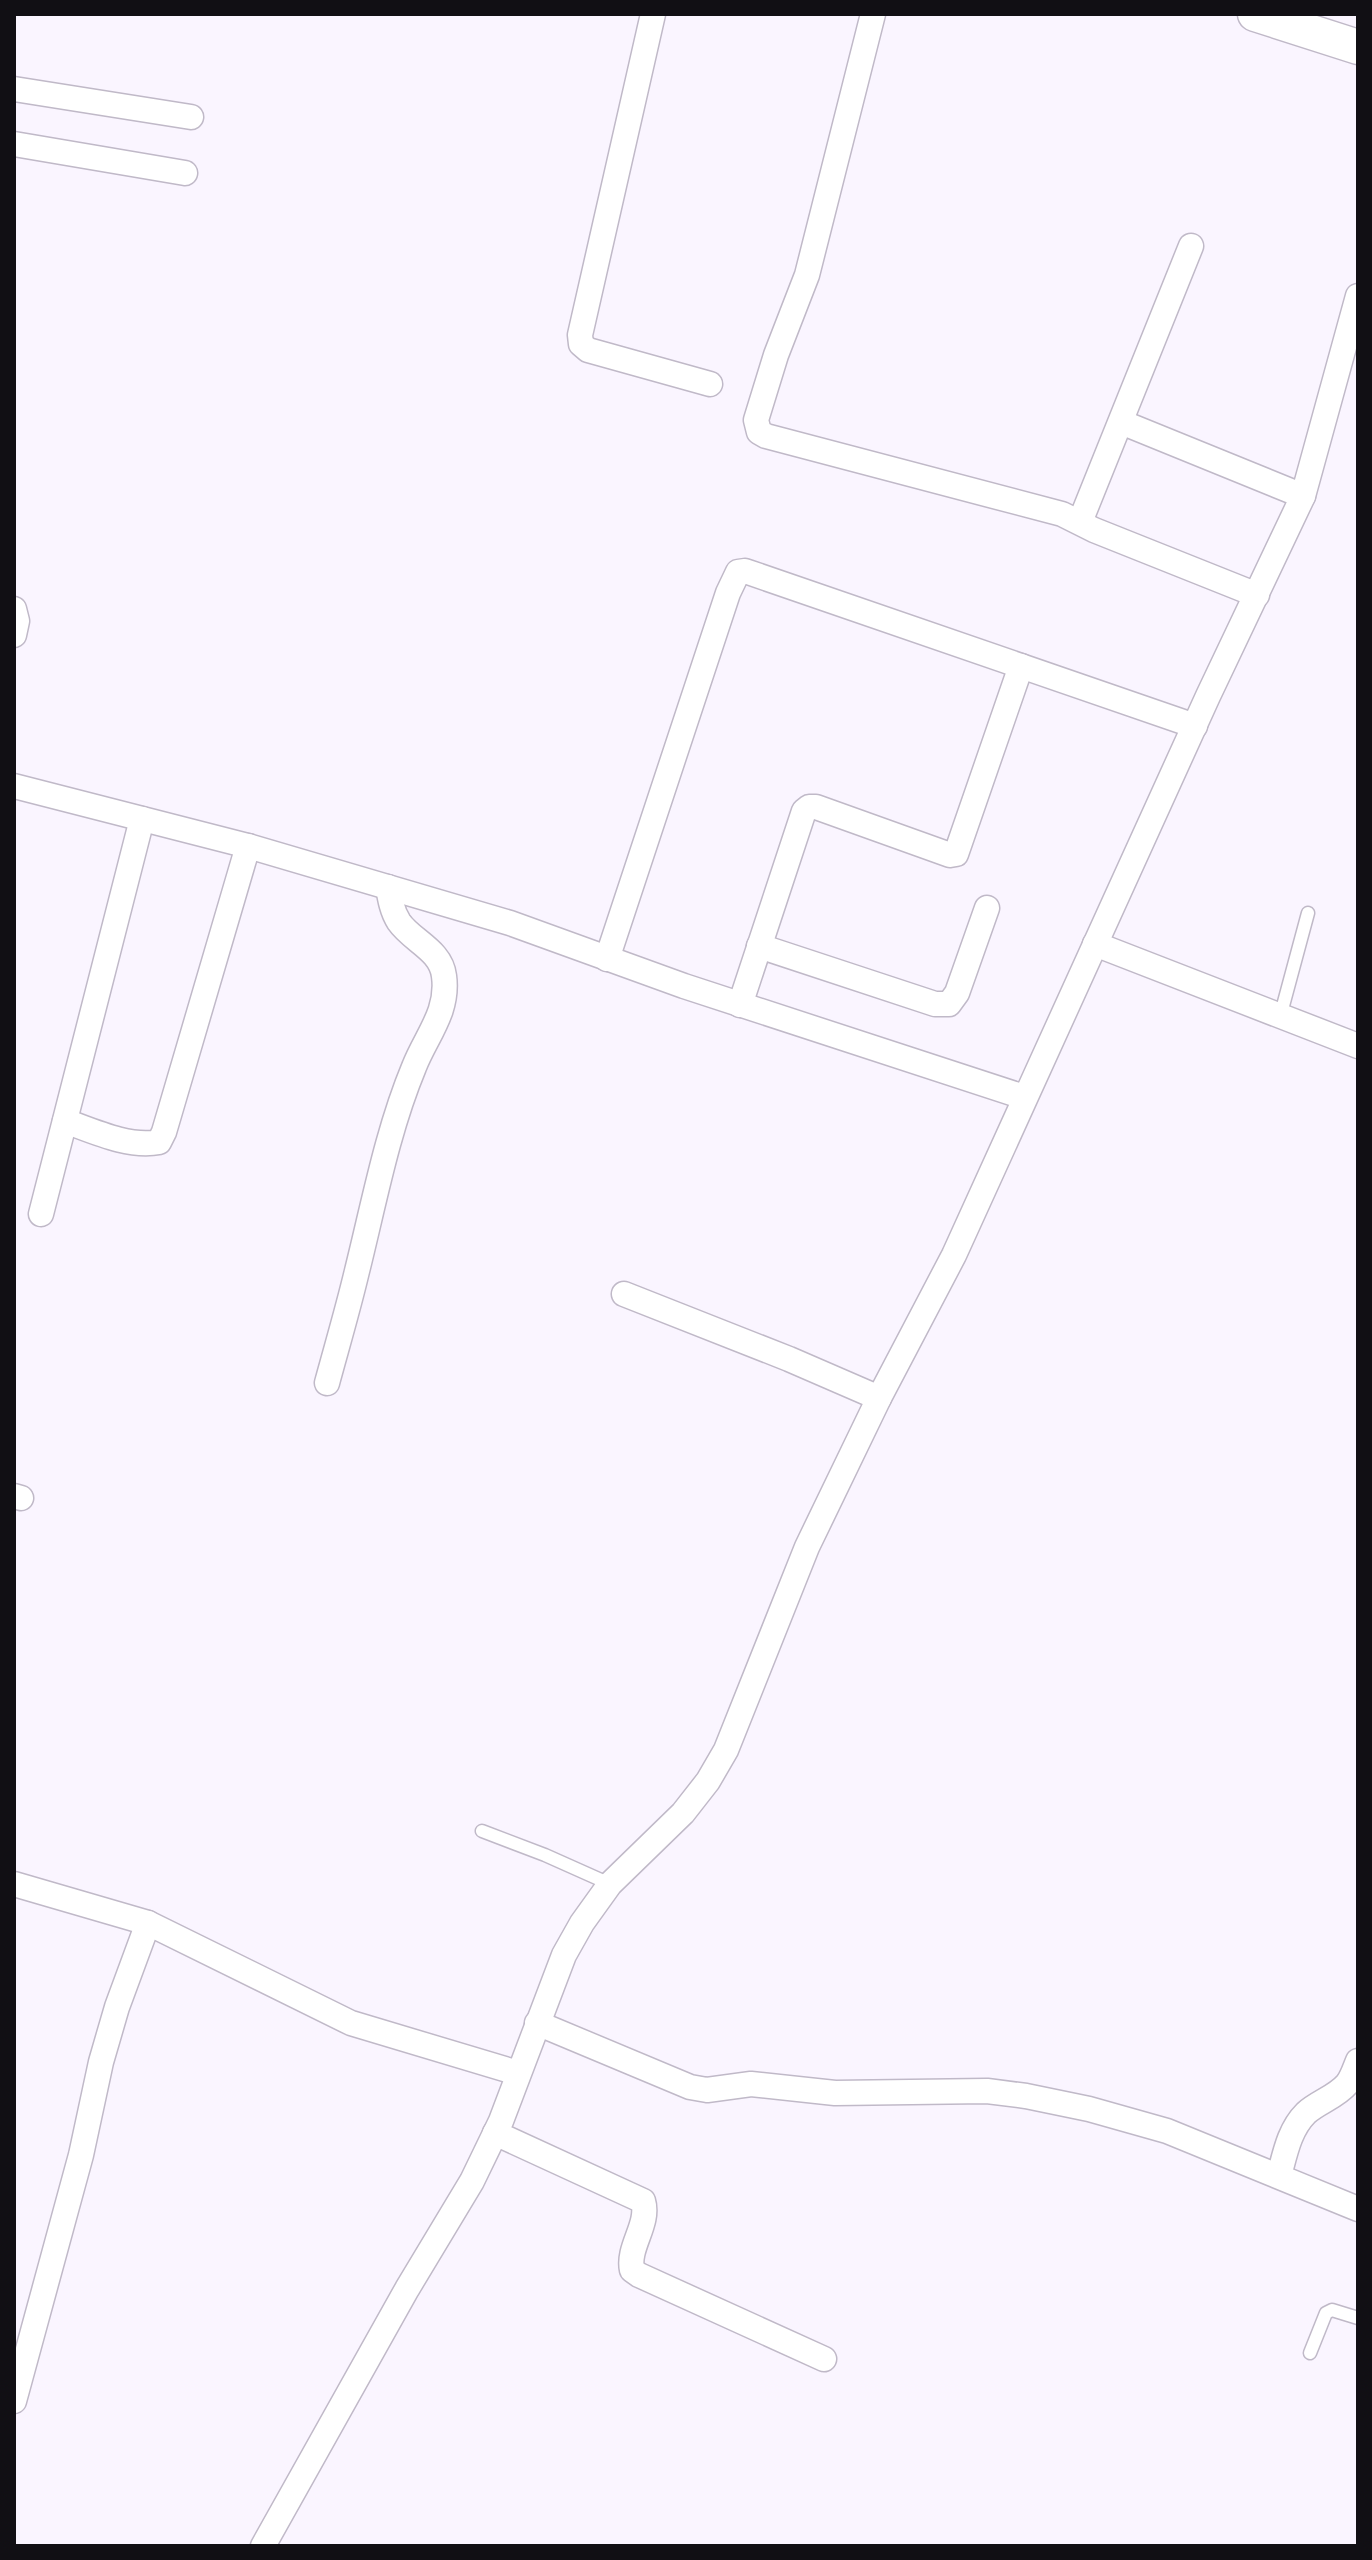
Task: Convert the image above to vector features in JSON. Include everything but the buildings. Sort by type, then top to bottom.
[{"type":"street","points":[[653,14],[580,335],[581,344],[588,350],[710,384]]},
{"type":"street","points":[[873,14],[807,275],[776,355],[756,428],[766,436],[996,496],[1080,522],[1257,595]]},
{"type":"street","points":[[1255,14],[1358,47]]},
{"type":"street","points":[[14,89],[191,117]]},
{"type":"street","points":[[14,144],[185,173]]},
{"type":"street","points":[[1080,522],[1191,246]]},
{"type":"street","points":[[263,2546],[407,2289],[472,2181],[495,2133],[564,1955],[582,1923],[610,1884],[683,1813],[708,1781],[726,1750],[807,1547],[879,1398],[954,1255],[1024,1097],[1303,496],[1358,296]]},
{"type":"street","points":[[1121,422],[1303,496]]},
{"type":"street","points":[[607,959],[728,593],[738,572],[745,571],[1195,726]]},
{"type":"street","points":[[14,609],[17,621],[14,635]]},
{"type":"street","points":[[740,1005],[804,811],[809,807],[950,855],[956,854],[1021,666]]},
{"type":"street","points":[[14,786],[248,846],[510,923],[740,1005],[1024,1097]]},
{"type":"street","points":[[41,1214],[142,819]]},
{"type":"street","points":[[65,1121],[138,1143],[159,1142],[248,846]]},
{"type":"street","points":[[327,1383],[395,1126],[412,1070],[442,1010],[445,990],[444,972],[437,958],[400,925],[393,911],[388,887]]},
{"type":"street","points":[[759,946],[935,1004],[949,1004],[957,993],[987,908]]},
{"type":"street","points":[[1095,944],[1358,1046]]},
{"type":"street","points":[[624,1294],[879,1398]]},
{"type":"street","points":[[14,1884],[148,1923],[351,2023],[518,2073]]},
{"type":"street","points":[[14,2401],[81,2155],[105,2049],[148,1923]]},
{"type":"street","points":[[537,2023],[690,2087],[707,2090],[751,2084],[835,2093],[987,2091],[1089,2109],[1167,2131],[1358,2209]]},
{"type":"street","points":[[1279,2176],[1286,2147],[1296,2126],[1308,2111],[1333,2097],[1348,2083],[1358,2061]]},
{"type":"street","points":[[495,2133],[643,2201],[643,2218],[630,2260],[632,2270],[639,2275],[824,2359]]},
{"type":"lane","points":[[1280,1017],[1308,913]]},
{"type":"lane","points":[[482,1831],[610,1884]]},
{"type":"lane","points":[[1310,2353],[1326,2313],[1332,2310],[1358,2318]]}]
